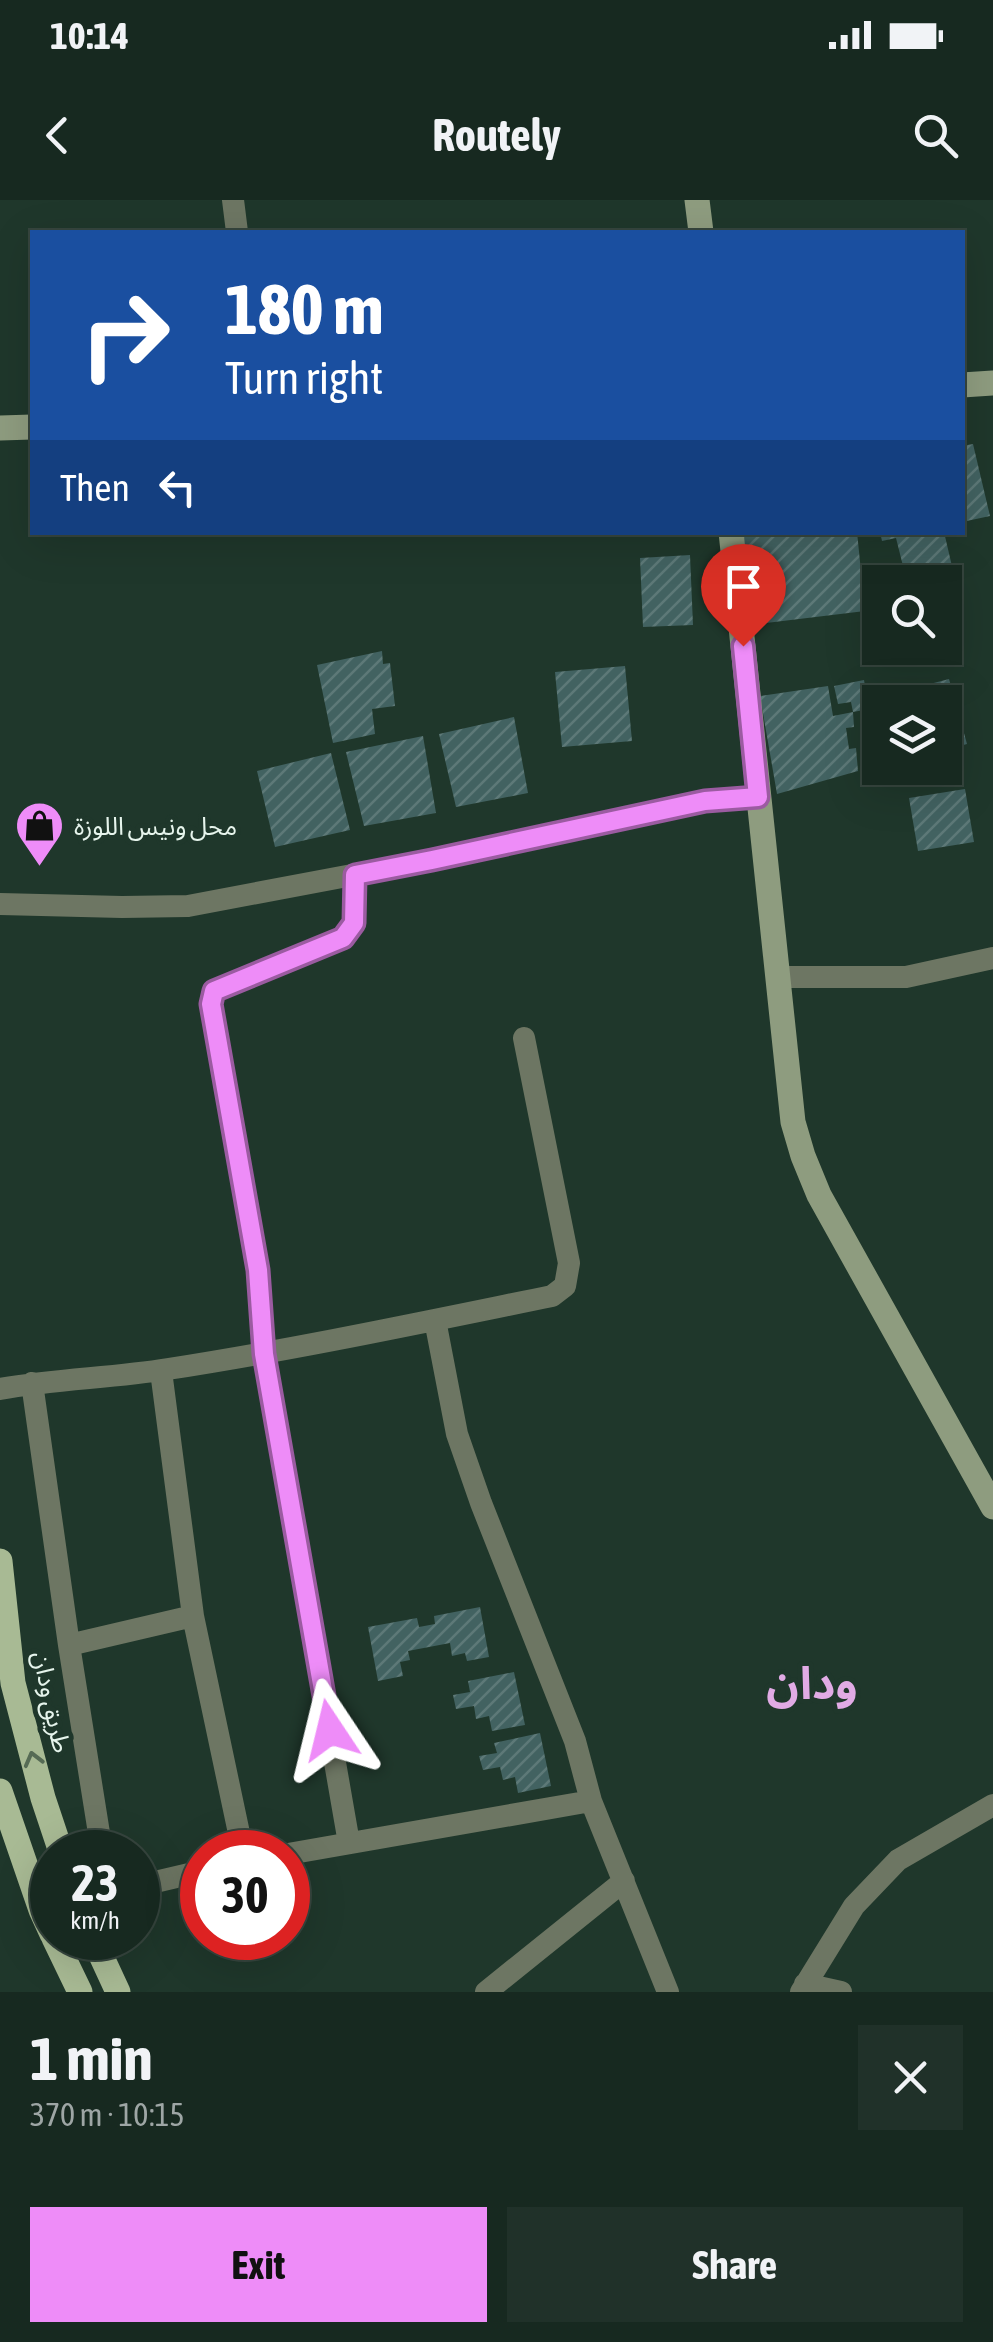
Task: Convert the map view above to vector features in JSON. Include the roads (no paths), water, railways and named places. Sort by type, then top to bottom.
[{"type":"main road","name":"طريق ودان","points":[[0,1561],[13,1683],[54,1830]]},
{"type":"main road","points":[[0,1790],[30,1878]]},
{"type":"main road","points":[[65,1960],[80,1992]]},
{"type":"main road","points":[[104,1960],[118,1992]]},
{"type":"street","points":[[233,200],[238,230]]},
{"type":"street","points":[[698,200],[701,230]]},
{"type":"street","points":[[965,385],[993,383]]},
{"type":"street","points":[[0,428],[30,427]]},
{"type":"street","points":[[731,535],[792,1122],[819,1195],[993,1507]]},
{"type":"street","points":[[0,904],[188,906],[432,860],[705,801],[758,797]]},
{"type":"street","points":[[350,1843],[264,1354],[258,1270],[211,1004],[214,991],[343,938],[354,923],[355,875]]},
{"type":"street","points":[[777,977],[906,977],[993,958]]},
{"type":"street","points":[[0,1389],[264,1354],[552,1296],[566,1286],[569,1263],[524,1038]]},
{"type":"street","points":[[435,1320],[456,1434],[575,1740],[591,1801],[668,1992]]},
{"type":"street","points":[[161,1370],[194,1616],[238,1830]]},
{"type":"street","points":[[32,1383],[98,1830]]},
{"type":"street","points":[[68,1644],[194,1616]]},
{"type":"street","points":[[310,1850],[591,1801]]},
{"type":"street","points":[[841,1992],[803,1988],[854,1906],[898,1860],[993,1805]]},
{"type":"street","points":[[486,1992],[624,1881]]},
{"type":"place","name":"محل ونيس اللوزة","points":[[39,868]]},
{"type":"district","name":"ودان","points":[[812,1683]]}]
